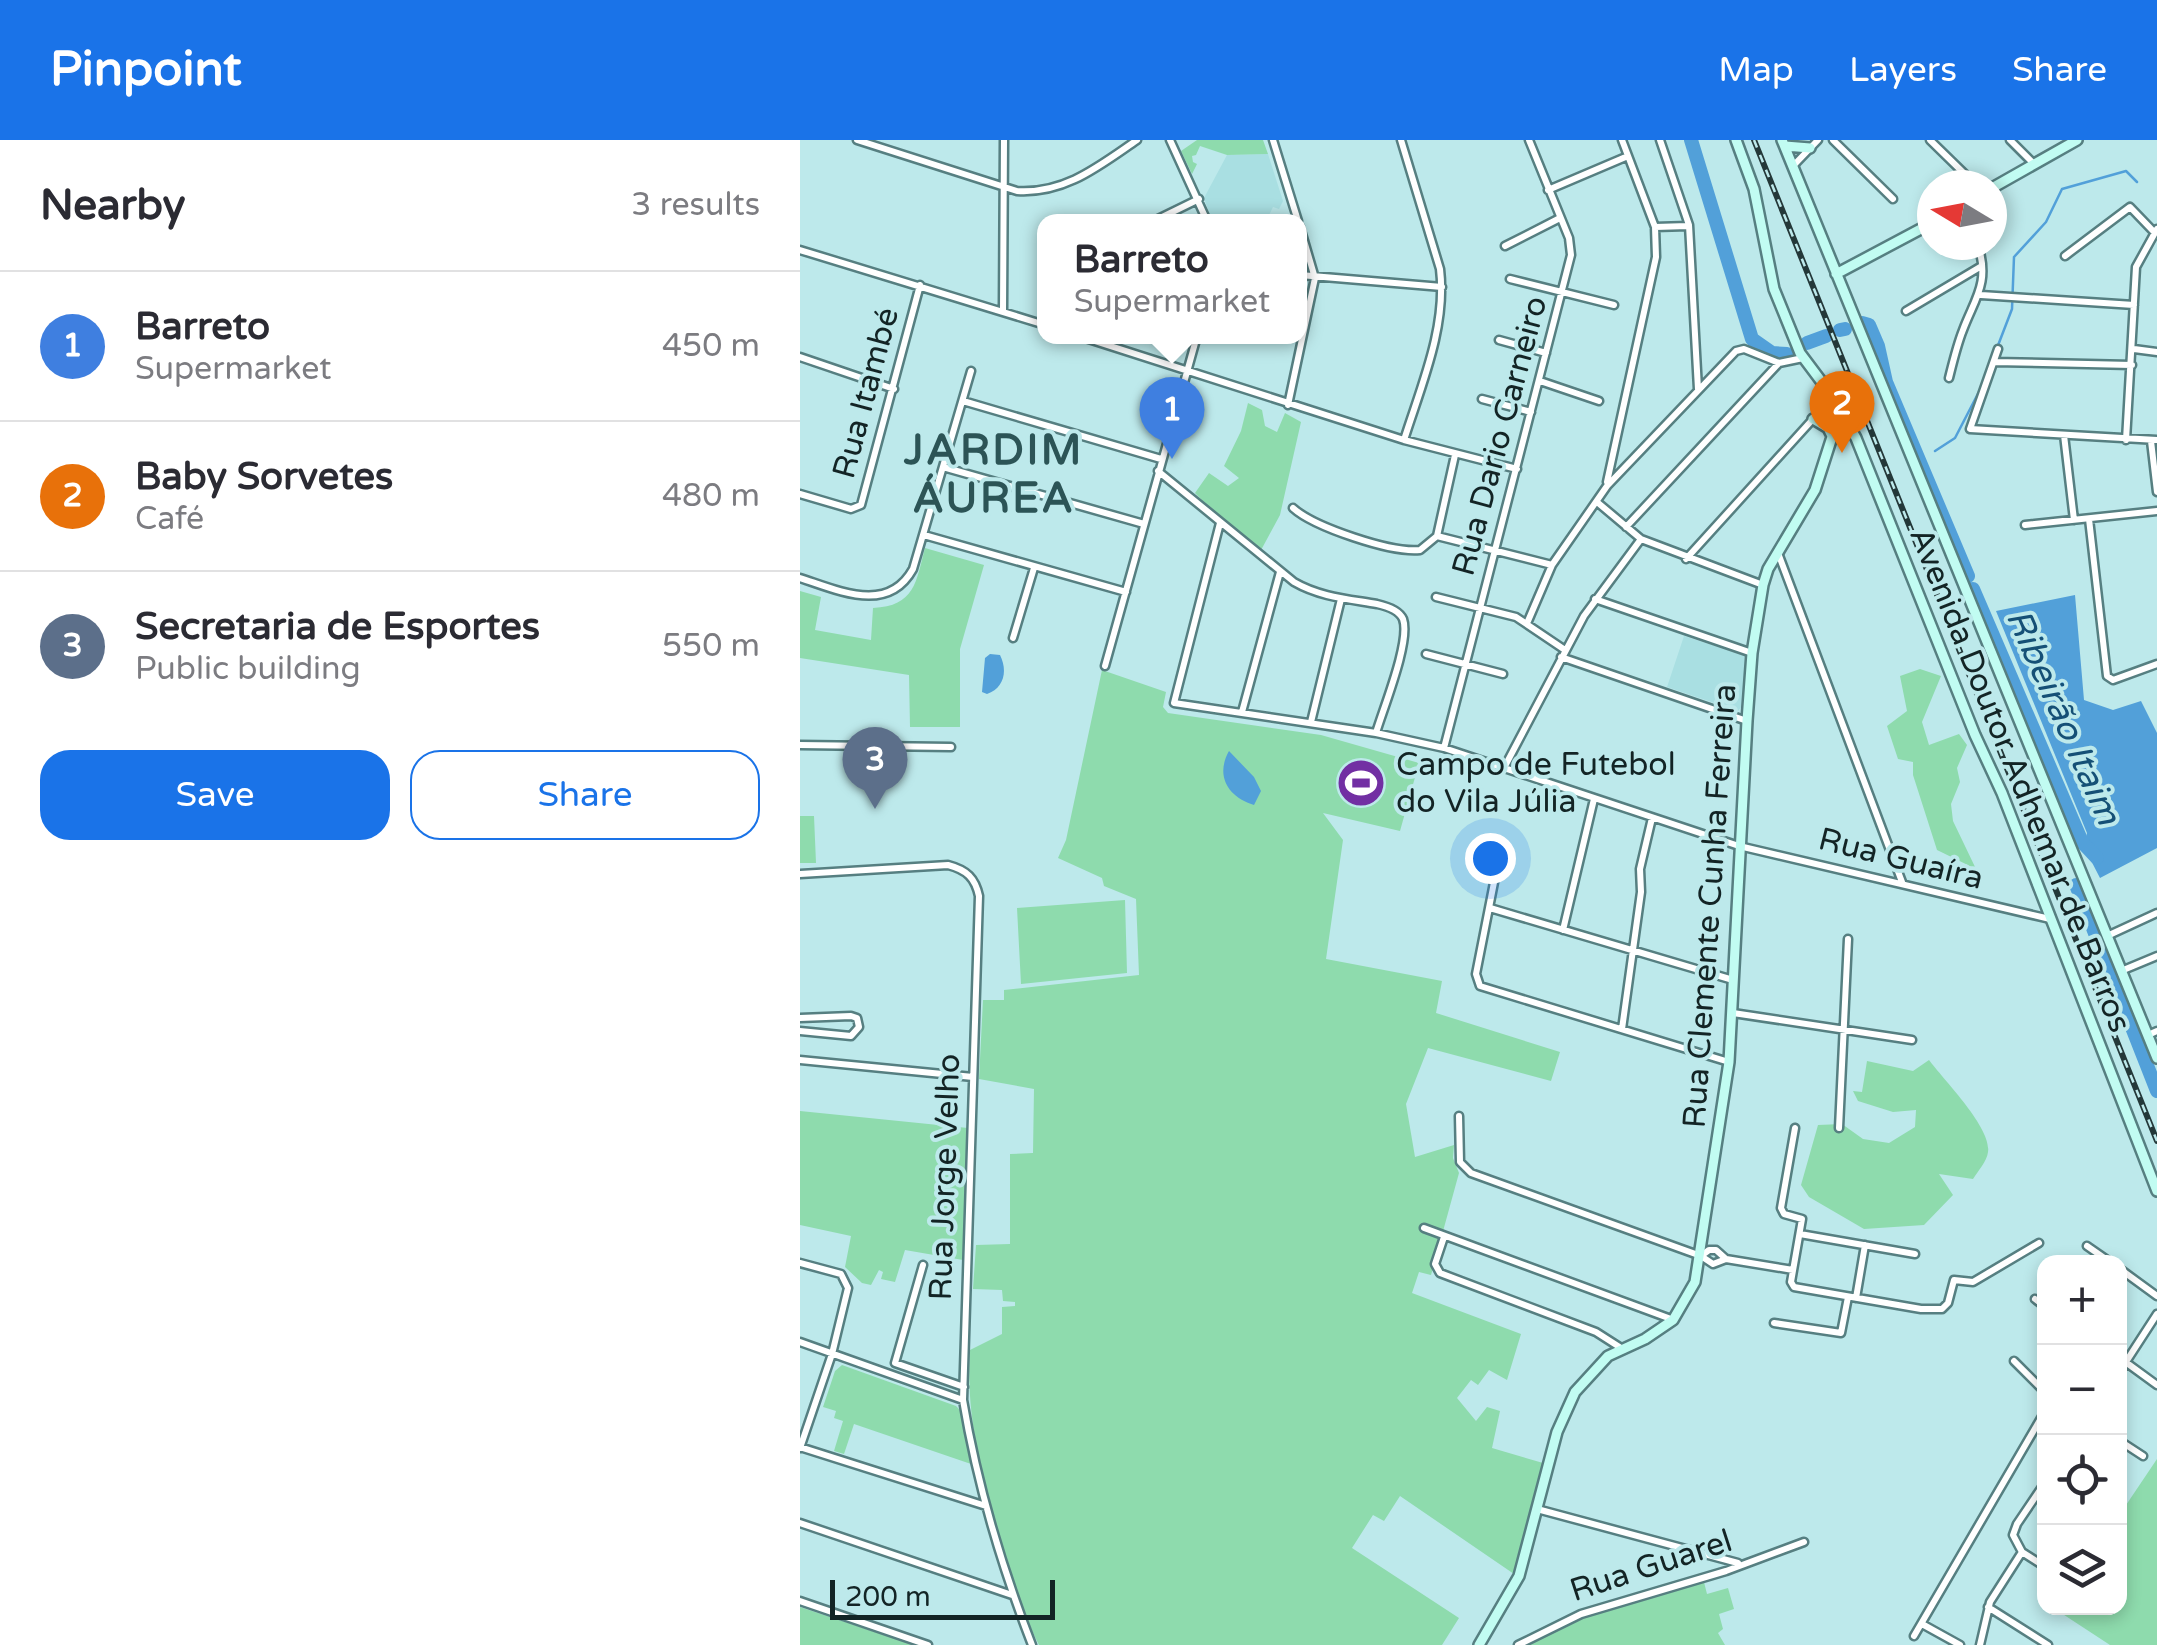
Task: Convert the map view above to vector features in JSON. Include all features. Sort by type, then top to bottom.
[{"type":"street","points":[[858,140],[1034,192],[1081,178],[1137,140]]},
{"type":"street","points":[[1003,311],[1004,140]]},
{"type":"street","points":[[1170,140],[1204,214]]},
{"type":"street","points":[[1272,140],[1296,214]]},
{"type":"street","points":[[1401,140],[1440,269],[1442,288],[1442,309],[1428,366],[1404,440]]},
{"type":"street","name":"Rua Dario Carneiro","points":[[1444,748],[1572,255],[1529,140]]},
{"type":"street","points":[[1606,486],[1652,279],[1654,227],[1622,140]]},
{"type":"street","points":[[1660,140],[1689,226],[1698,390]]},
{"type":"street","name":"Avenida Doutor Adhemar de Barros","points":[[1736,140],[1754,189],[1774,289],[1795,342],[1801,356],[1834,397],[1856,438],[1975,735],[2002,792],[2157,1191]]},
{"type":"street","points":[[1833,140],[1894,198]]},
{"type":"street","points":[[1930,140],[1961,170]]},
{"type":"street","points":[[2010,140],[2034,164]]},
{"type":"street","points":[[2007,179],[2077,140]]},
{"type":"street","points":[[1814,144],[1783,143],[2121,971],[2152,1033],[2157,1058]]},
{"type":"street","points":[[1793,166],[1814,144]]},
{"type":"street","points":[[1548,190],[1628,156]]},
{"type":"street","points":[[1170,214],[1199,199]]},
{"type":"street","points":[[2066,256],[2130,207],[2156,231],[2136,267],[2126,440]]},
{"type":"street","points":[[1505,246],[1560,218]]},
{"type":"street","points":[[1654,227],[1689,226]]},
{"type":"street","points":[[1836,274],[1917,231]]},
{"type":"street","points":[[800,250],[1037,323]]},
{"type":"street","points":[[1307,251],[1315,278],[1307,315]]},
{"type":"street","points":[[1949,378],[1964,326],[1981,295],[1980,260]]},
{"type":"street","points":[[1906,311],[1981,266]]},
{"type":"street","points":[[1307,277],[1442,288]]},
{"type":"street","points":[[1510,279],[1614,305]]},
{"type":"street","name":"Rua Itambé","points":[[800,494],[855,509],[864,500],[920,286]]},
{"type":"street","points":[[1981,295],[2134,305]]},
{"type":"street","points":[[1499,340],[1546,353]]},
{"type":"street","points":[[1103,344],[1404,440],[1517,469]]},
{"type":"street","points":[[1105,666],[1195,344]]},
{"type":"street","points":[[1288,404],[1301,344]]},
{"type":"street","points":[[1998,349],[1970,429],[2154,441],[2157,492]]},
{"type":"street","points":[[2134,349],[2157,352]]},
{"type":"street","points":[[1528,622],[1552,565],[1606,486],[1698,390],[1741,350],[1779,363]]},
{"type":"street","points":[[800,356],[894,389]]},
{"type":"street","points":[[1626,527],[1779,363],[1801,356]]},
{"type":"street","points":[[1994,362],[2132,365]]},
{"type":"street","points":[[800,578],[851,595],[885,595],[907,580],[924,535],[971,371]]},
{"type":"street","points":[[1540,381],[1599,401]]},
{"type":"street","points":[[1686,559],[1834,397]]},
{"type":"street","points":[[1482,399],[1531,412]]},
{"type":"street","points":[[963,400],[1160,459]]},
{"type":"street","name":"Rua Clemente Cunha Ferreira","points":[[1673,1320],[1696,1282],[1729,1062],[1747,721],[1763,585],[1808,504],[1841,409]]},
{"type":"street","points":[[1813,419],[1828,428],[1832,436]]},
{"type":"street","points":[[2064,435],[2074,520]]},
{"type":"street","points":[[1293,508],[1309,520],[1398,549],[1420,550],[1437,536],[1454,455]]},
{"type":"street","points":[[943,468],[1144,524]]},
{"type":"street","points":[[1158,471],[1280,572],[1305,588],[1382,605],[1398,613],[1403,620],[1402,644],[1376,733]]},
{"type":"street","points":[[1596,502],[1641,539],[1763,585]]},
{"type":"street","points":[[2025,525],[2157,511]]},
{"type":"street","points":[[2089,519],[2108,679],[2157,664]]},
{"type":"street","name":"Rua Guaíra","points":[[1220,523],[1174,703],[1311,722],[1444,748],[1740,846],[2050,919]]},
{"type":"street","points":[[924,535],[1126,592]]},
{"type":"street","points":[[1437,536],[1552,565]]},
{"type":"street","points":[[1504,768],[1595,599],[1641,539]]},
{"type":"street","points":[[1778,553],[1902,882]]},
{"type":"street","points":[[1013,638],[1034,568]]},
{"type":"street","points":[[1242,712],[1280,572]]},
{"type":"street","points":[[1436,596],[1528,622],[1563,653],[1747,721]]},
{"type":"street","points":[[1311,722],[1341,599]]},
{"type":"street","points":[[1595,599],[1752,653]]},
{"type":"street","points":[[1426,654],[1503,674]]},
{"type":"street","points":[[800,745],[951,747]]},
{"type":"street","points":[[1563,930],[1594,800]]},
{"type":"street","points":[[1622,1028],[1641,892],[1640,869],[1652,818]]},
{"type":"street","points":[[1499,857],[1476,974],[1480,986],[1729,1062]]},
{"type":"street","name":"Rua Jorge Velho","points":[[800,874],[948,865],[972,877],[978,896],[963,1400],[975,1471],[1012,1596],[1032,1645]]},
{"type":"street","points":[[1490,908],[1734,981]]},
{"type":"street","points":[[2107,936],[2157,913]]},
{"type":"street","points":[[1839,1128],[1848,939]]},
{"type":"street","points":[[2121,971],[2157,956]]},
{"type":"street","points":[[1733,1013],[1912,1040]]},
{"type":"street","points":[[800,1018],[851,1016],[857,1018],[859,1027],[851,1036],[800,1031]]},
{"type":"street","points":[[800,1060],[973,1077]]},
{"type":"street","points":[[1460,1116],[1460,1162],[1466,1171],[1701,1256],[1713,1264],[1726,1259],[1793,1270]]},
{"type":"street","points":[[1795,1128],[1781,1208],[1784,1214],[1802,1218],[1791,1282],[1794,1287],[1921,1309],[1942,1309],[1948,1304],[1954,1280],[1973,1282],[2039,1243]]},
{"type":"street","points":[[1424,1228],[1673,1320]]},
{"type":"street","points":[[1800,1234],[1915,1254]]},
{"type":"street","points":[[1444,1237],[1435,1264],[1440,1272],[1596,1332],[1621,1348]]},
{"type":"street","points":[[1774,1322],[1841,1333],[1865,1245]]},
{"type":"street","points":[[2086,1246],[2100,1255]]},
{"type":"street","points":[[1701,1256],[1716,1250],[1726,1259]]},
{"type":"street","points":[[800,1263],[842,1274],[848,1288],[832,1354],[800,1447],[986,1506]]},
{"type":"street","points":[[923,1266],[896,1363],[964,1387]]},
{"type":"street","points":[[2127,1275],[2157,1296]]},
{"type":"street","points":[[2127,1353],[2157,1314]]},
{"type":"street","points":[[1479,1645],[1515,1585],[1566,1408],[1593,1369],[1621,1348],[1673,1320]]},
{"type":"street","points":[[800,1342],[963,1400]]},
{"type":"street","points":[[2014,1361],[2037,1384]]},
{"type":"street","points":[[2127,1364],[2157,1385]]},
{"type":"street","points":[[1914,1636],[2037,1425]]},
{"type":"street","points":[[2127,1446],[2142,1456]]},
{"type":"street","points":[[2037,1495],[2014,1530],[2022,1552],[2037,1562]]},
{"type":"street","points":[[1536,1509],[1739,1564]]},
{"type":"street","points":[[800,1523],[1012,1596]]},
{"type":"street","name":"Rua Guarel","points":[[1518,1645],[1581,1614],[1726,1571],[1804,1542]]},
{"type":"street","points":[[1980,1645],[1988,1607],[2022,1552]]},
{"type":"street","points":[[800,1602],[928,1645]]},
{"type":"street","points":[[1988,1607],[2048,1645]]},
{"type":"street","points":[[1922,1624],[1960,1645]]},
{"type":"shaded area","points":[[1268,154],[1283,201],[1279,209],[1273,207],[1270,214],[1210,214],[1204,198],[1227,155]]},
{"type":"shaded area","points":[[1684,636],[1746,656],[1742,706],[1738,711],[1667,687]]},
{"type":"green space","points":[[1197,140],[1263,140],[1268,154],[1227,155],[1200,146],[1192,156],[1197,164],[1192,174],[1181,151]]},
{"type":"green space","points":[[1248,403],[1262,410],[1265,426],[1277,432],[1285,413],[1301,422],[1280,515],[1260,552],[1195,493],[1209,473],[1228,486],[1239,478],[1224,466],[1241,431]]},
{"type":"green space","points":[[925,548],[984,565],[960,649],[960,727],[910,727],[909,675],[800,658],[800,591],[821,597],[815,630],[871,640],[873,608],[898,603],[906,597],[916,581]]},
{"type":"green space","points":[[1920,669],[1941,676],[1922,722],[1929,745],[1959,734],[1967,745],[1957,768],[1960,782],[1951,804],[1953,821],[1976,869],[1937,850],[1913,775],[1913,762],[1898,759],[1887,726],[1907,711],[1900,676]]},
{"type":"green space","points":[[1102,670],[1166,692],[1163,707],[1168,713],[1321,735],[1419,763],[1400,831],[1323,813],[1343,840],[1326,959],[1442,981],[1436,1013],[1560,1052],[1551,1081],[1428,1048],[1406,1104],[1415,1157],[1454,1145],[1453,1158],[1459,1173],[1431,1275],[1419,1272],[1412,1293],[1521,1334],[1507,1380],[1489,1370],[1478,1385],[1471,1380],[1457,1398],[1476,1421],[1487,1407],[1500,1411],[1492,1448],[1543,1463],[1514,1574],[1400,1496],[1384,1521],[1373,1515],[1352,1548],[1459,1618],[1442,1645],[1039,1645],[1021,1602],[984,1481],[969,1377],[970,1350],[1002,1334],[1002,1307],[1015,1306],[1015,1302],[1003,1301],[1002,1290],[973,1289],[976,1245],[1010,1244],[1010,1154],[1033,1153],[1034,1089],[979,1079],[983,1000],[1004,1000],[1004,990],[1139,975],[1136,899],[1104,886],[1102,878],[1058,858],[1066,840]]},
{"type":"green space","points":[[800,816],[814,816],[816,863],[800,863]]},
{"type":"green space","points":[[1125,900],[1127,973],[1021,984],[1017,908]]},
{"type":"green space","points":[[1929,1060],[1975,1117],[1987,1142],[1987,1155],[1973,1179],[1939,1174],[1953,1195],[1924,1225],[1864,1229],[1809,1197],[1801,1185],[1818,1125],[1842,1124],[1863,1139],[1889,1143],[1915,1127],[1916,1110],[1893,1112],[1858,1101],[1853,1091],[1862,1092],[1867,1061],[1913,1071]]},
{"type":"green space","points":[[800,1111],[968,1128],[963,1260],[905,1250],[895,1282],[881,1279],[883,1272],[879,1270],[871,1285],[862,1283],[845,1267],[851,1236],[800,1225]]},
{"type":"green space","points":[[842,1365],[956,1406],[963,1413],[971,1464],[854,1424],[844,1454],[834,1451],[843,1421],[834,1418],[836,1411],[823,1407],[835,1371]]},
{"type":"green space","points":[[2157,1459],[2157,1645],[2110,1645],[2064,1615],[2127,1615],[2127,1504]]},
{"type":"green space","points":[[1704,1582],[1707,1594],[1728,1588],[1734,1609],[1719,1614],[1723,1629],[1718,1633],[1725,1645],[1525,1645],[1611,1605]]},
{"type":"green space","points":[[800,1607],[914,1645],[800,1645]]},
{"type":"water","points":[[2075,595],[2084,700],[2113,710],[2141,701],[2157,733],[2157,848],[2100,878],[2084,847],[2087,833],[1996,611]]},
{"type":"water","points":[[1000,655],[1004,673],[997,688],[987,694],[982,692],[985,658]]},
{"type":"water","points":[[1229,751],[1254,777],[1261,791],[1254,805],[1237,797],[1226,784],[1223,769]]},
{"type":"waterway","name":"Ribeirão Itaim","points":[[1691,140],[1752,339],[1772,353],[1787,354]]},
{"type":"waterway","points":[[1987,374],[2012,309],[2014,257],[2046,222],[2062,189],[2126,171],[2137,182]]},
{"type":"waterway","name":"Ribeirão Itaim","points":[[1862,323],[1869,325],[1878,346],[1886,382],[1968,576]]},
{"type":"waterway","name":"Ribeirão Itaim","points":[[1840,330],[1845,329]]},
{"type":"waterway","name":"Ribeirão Itaim","points":[[1807,343],[1826,336]]},
{"type":"waterway","points":[[1935,451],[1955,438],[1982,386]]},
{"type":"waterway","name":"Ribeirão Itaim","points":[[1973,589],[2082,842],[2097,858]]},
{"type":"waterway","name":"Ribeirão Itaim","points":[[2076,885],[2157,1091]]},
{"type":"railway","points":[[1754,140],[2157,1141]]},
{"type":"place","name":"Baby Sorvetes","points":[[1842,453]]},
{"type":"place","name":"Barreto","points":[[1172,459]]},
{"type":"place","name":"Campo de Futebol do Vila Júlia","points":[[1361,783]]},
{"type":"place","name":"Secretaria de Esportes","points":[[875,809]]},
{"type":"district","name":"JARDIM ÁUREA","points":[[994,474]]}]
